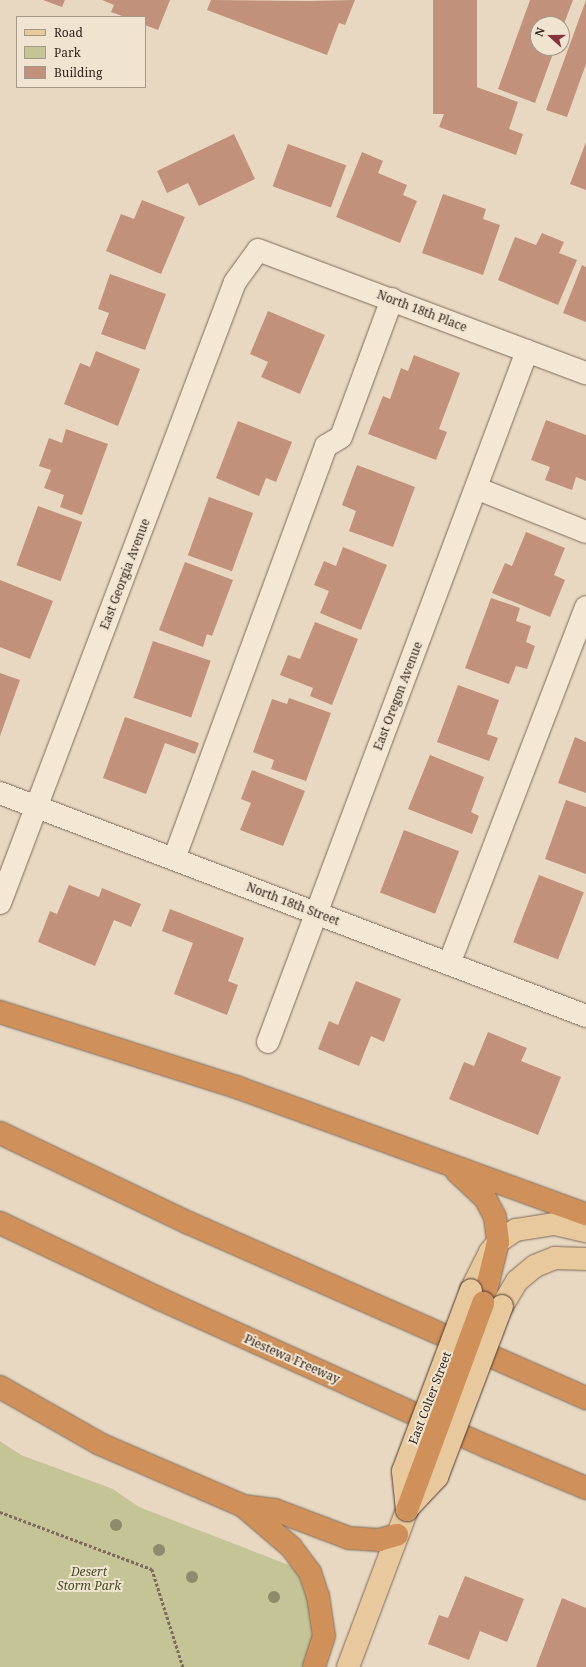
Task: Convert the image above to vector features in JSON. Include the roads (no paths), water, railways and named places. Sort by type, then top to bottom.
[{"type":"highway","points":[[0,1012],[239,1088],[586,1214]]},
{"type":"highway","points":[[0,1133],[196,1226],[586,1398]]},
{"type":"highway","points":[[407,1510],[485,1299],[498,1242],[495,1217],[485,1198],[448,1164]]},
{"type":"highway","name":"Piestewa Freeway","points":[[0,1223],[174,1305],[488,1447],[586,1488]]},
{"type":"highway","points":[[0,1387],[119,1454],[243,1506],[275,1510],[349,1538],[379,1540],[397,1535]]},
{"type":"highway","points":[[243,1506],[291,1547],[310,1572],[318,1596],[324,1636],[314,1667]]},
{"type":"main road","points":[[498,1242],[516,1230],[535,1225],[555,1224],[586,1231]]},
{"type":"main road","points":[[485,1299],[517,1281],[535,1266],[555,1258],[586,1259]]},
{"type":"main road","points":[[348,1667],[407,1510]]},
{"type":"street","name":"North 18th Place","points":[[258,250],[586,373]]},
{"type":"street","name":"East Georgia Avenue","points":[[0,903],[235,282],[258,250]]},
{"type":"street","points":[[174,859],[326,446],[341,437],[392,299]]},
{"type":"street","name":"East Oregon Avenue","points":[[268,1042],[527,351]]},
{"type":"street","points":[[476,488],[586,532]]},
{"type":"street","points":[[449,964],[586,607]]},
{"type":"street","name":"North 18th Street","points":[[0,793],[586,1015]]},
{"type":"park label","name":"Desert Storm Park","points":[[89,1579]]}]
